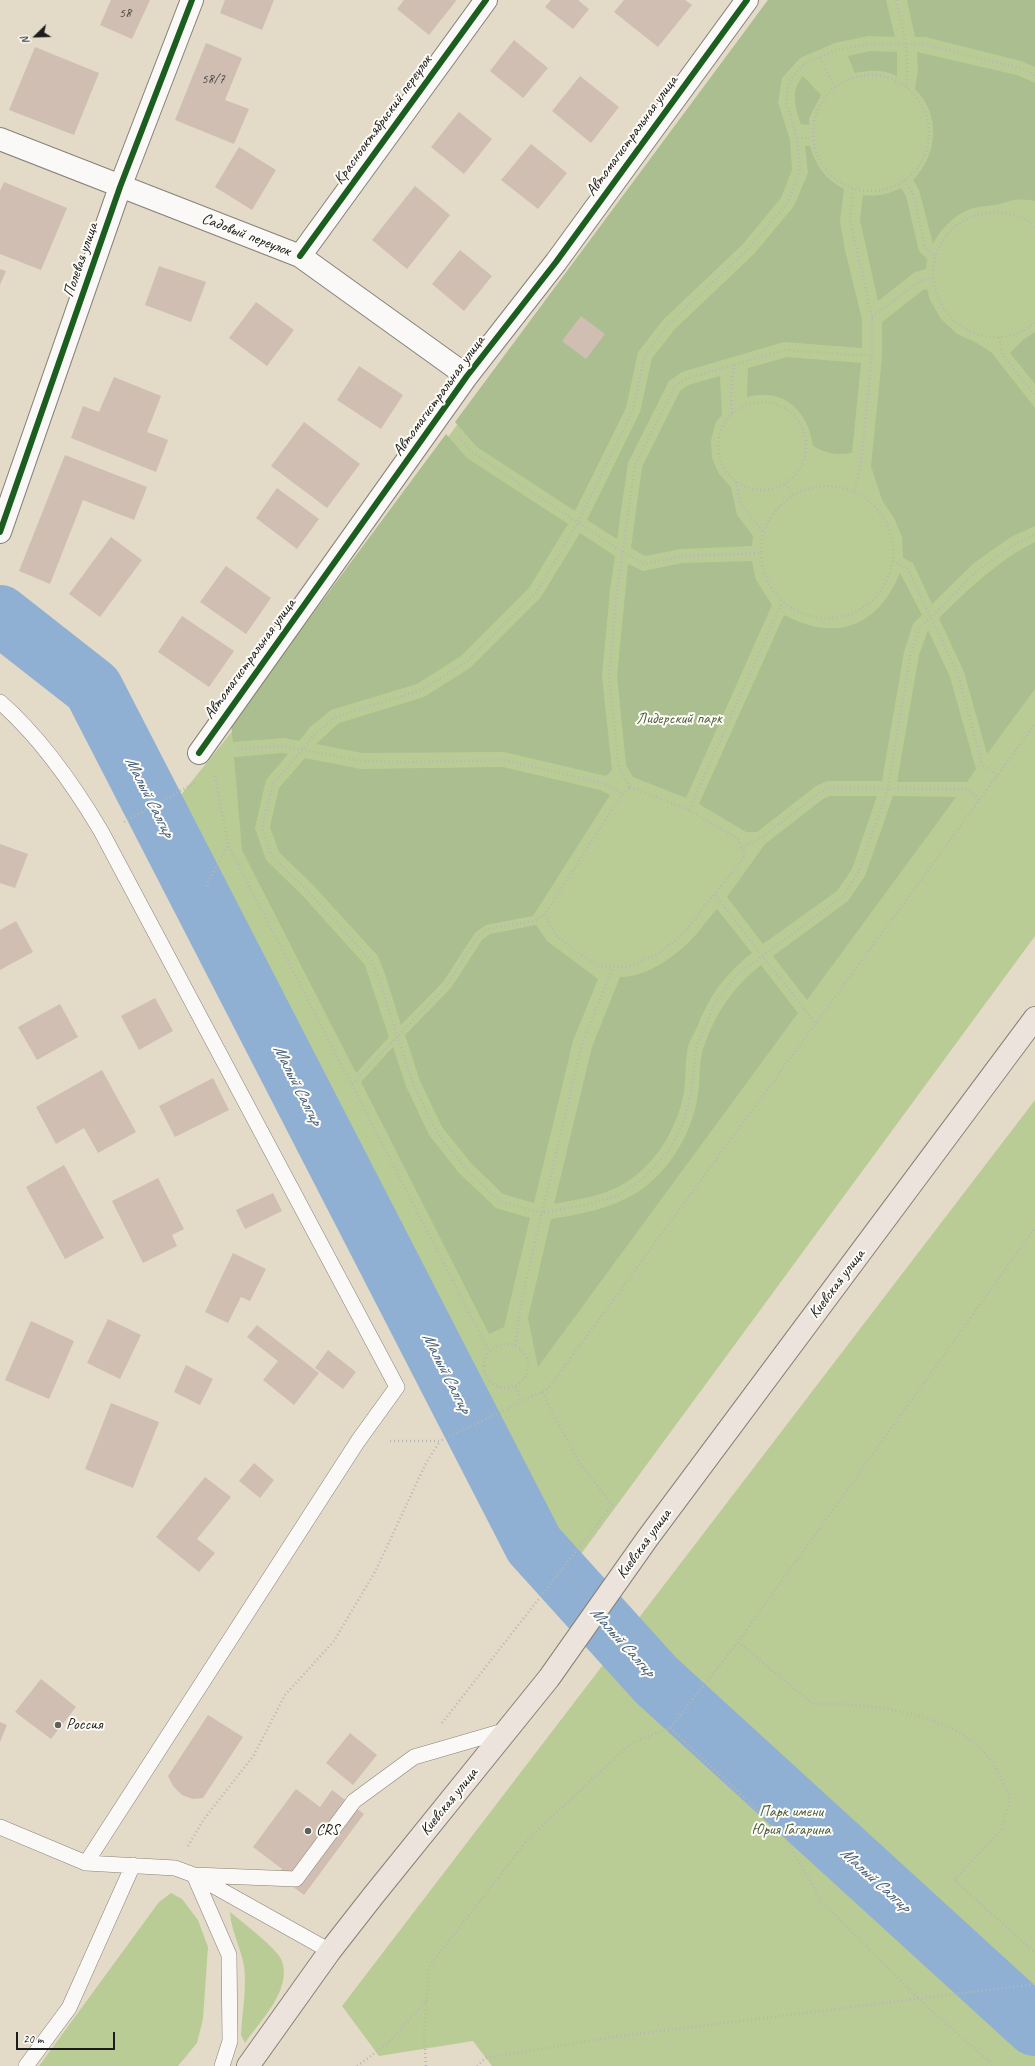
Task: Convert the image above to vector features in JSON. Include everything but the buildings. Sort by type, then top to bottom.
[{"type":"main road","name":"Киевская улица","points":[[248,2066],[330,1951],[549,1678],[647,1539],[1035,1018]]},
{"type":"street","name":"Полевая улица","points":[[0,532],[120,187],[192,0]]},
{"type":"street","name":"Краснооктябрьский переулок","points":[[300,256],[486,0]]},
{"type":"street","name":"Автомагистральная улица","points":[[199,753],[467,376],[556,262],[747,0]]},
{"type":"street","name":"Садовый переулок","points":[[0,139],[300,256],[467,376]]},
{"type":"lane","points":[[0,702],[21,721],[77,791],[101,831],[397,1388],[358,1441],[86,1863]]},
{"type":"lane","points":[[194,1874],[296,1879],[354,1801],[414,1757],[507,1730]]},
{"type":"lane","points":[[0,1827],[86,1863],[175,1868],[194,1874],[330,1951]]},
{"type":"lane","points":[[26,2066],[69,2008],[133,1865]]},
{"type":"lane","points":[[194,1874],[229,1955],[230,2041],[222,2066]]},
{"type":"path","points":[[896,0],[906,44],[908,70],[906,86]]},
{"type":"path","points":[[1035,75],[1019,68],[924,44],[869,44],[838,50],[804,64],[789,81],[786,102],[797,138],[800,171],[788,202],[748,249],[670,324],[645,355],[634,410],[578,522],[536,592],[466,662],[421,690],[335,717],[316,733],[273,784],[262,827],[272,856],[307,890],[371,961],[413,1084],[436,1131],[465,1168],[500,1201],[541,1213],[589,1204],[619,1195],[644,1178],[671,1148],[683,1124],[691,1095],[696,1048],[715,1003],[737,975],[843,896],[858,873],[888,789],[911,653],[920,628],[930,616],[979,569],[1015,544],[1035,534]]},
{"type":"path","points":[[820,58],[835,87]]},
{"type":"path","points":[[870,75],[888,77],[906,86],[918,99],[926,116],[929,134],[926,152],[917,168],[904,181],[888,189],[871,191],[854,189],[838,181],[826,170],[817,155],[813,138],[814,119],[822,101],[835,87],[851,78],[870,75]]},
{"type":"path","points":[[797,138],[813,138]]},
{"type":"path","points":[[904,181],[913,193],[925,247],[935,257]]},
{"type":"path","points":[[854,189],[850,220],[872,318],[872,356],[861,464],[854,492]]},
{"type":"path","points":[[1034,225],[1015,216],[996,212],[976,215],[958,224],[944,239],[935,257],[933,278],[937,297],[946,314],[962,327],[980,335],[999,337],[1020,332],[1035,323]]},
{"type":"path","points":[[872,318],[919,281],[933,278]]},
{"type":"path","points":[[999,337],[1003,356],[1035,396]]},
{"type":"path","points":[[545,914],[555,935],[597,966],[627,967],[656,955],[680,937],[745,856],[738,839],[689,810],[630,786],[619,768],[609,676],[616,591],[635,465],[675,386],[685,379],[734,363],[786,350],[872,356]]},
{"type":"path","points":[[732,414],[731,397],[734,363]]},
{"type":"path","points":[[758,402],[773,403],[786,409],[797,419],[804,432],[806,446],[803,461],[796,474],[785,484],[773,489],[760,490],[747,487],[736,481],[725,470],[719,456],[718,440],[722,426],[732,414],[744,406],[758,402]]},
{"type":"path","points":[[440,415],[472,452],[623,552],[644,564],[682,556],[762,553]]},
{"type":"path","points":[[736,481],[740,503],[764,533]]},
{"type":"path","points":[[785,484],[793,495]]},
{"type":"path","points":[[824,486],[840,487],[854,492],[872,504],[885,520],[893,540],[893,561],[888,580],[876,598],[860,610],[841,617],[820,618],[801,613],[783,602],[772,588],[764,571],[762,553],[764,533],[771,518],[793,495],[808,489],[824,486]]},
{"type":"path","points":[[893,561],[907,568],[958,674],[982,764],[998,775]]},
{"type":"path","points":[[689,810],[783,602]]},
{"type":"path","points":[[358,1441],[440,1441],[548,1389],[1035,724]]},
{"type":"path","points":[[199,753],[283,746],[362,761],[409,762],[504,760],[603,783],[622,794]]},
{"type":"path","points":[[214,772],[228,844],[489,1351]]},
{"type":"path","points":[[352,1084],[447,985],[478,936],[488,929],[534,920],[545,914],[622,794],[630,786]]},
{"type":"path","points":[[741,848],[761,838],[820,792],[829,788],[967,789],[980,800]]},
{"type":"path","points":[[121,824],[171,798]]},
{"type":"path","points":[[206,886],[228,844]]},
{"type":"path","points":[[715,895],[816,1024]]},
{"type":"path","points":[[515,1345],[522,1297],[582,1044],[613,967]]},
{"type":"path","points":[[426,2066],[424,2035],[429,1967],[529,1838],[631,1743],[670,1728],[738,1642],[1035,1228]]},
{"type":"path","points":[[501,1344],[515,1345],[527,1358],[527,1375],[515,1387],[500,1388],[488,1379],[483,1365],[489,1351],[501,1344]]},
{"type":"path","points":[[515,1387],[522,1402]]},
{"type":"path","points":[[414,1757],[612,1505],[578,1461],[542,1392]]},
{"type":"path","points":[[175,1868],[204,1819],[254,1755],[285,1695],[334,1641],[376,1570],[426,1463],[440,1441]]},
{"type":"path","points":[[738,1642],[813,1704],[838,1704],[901,1711],[948,1725],[984,1751],[998,1773],[1010,1799],[1001,1830],[954,1880],[1035,1953]]},
{"type":"path","points":[[670,1728],[784,1835],[822,1902],[918,1998],[994,2066]]},
{"type":"path","points":[[477,2066],[486,2058],[613,2037],[1035,1984]]},
{"type":"path","points":[[357,2066],[387,2044],[427,1999]]},
{"type":"green space","name":"Лидерский парк","points":[[768,0],[1035,0],[1035,936],[570,1569],[540,1547],[468,1400],[243,957],[224,925],[223,919],[196,864],[163,811],[171,807],[238,724]]},
{"type":"green space","points":[[768,0],[886,0],[895,37],[868,36],[835,43],[800,58],[782,78],[778,102],[790,140],[792,170],[781,198],[743,244],[664,319],[638,352],[626,408],[575,511],[477,447],[455,422]]},
{"type":"green space","points":[[907,0],[1035,0],[1035,67],[1021,61],[925,37],[915,37]]},
{"type":"green space","points":[[870,51],[897,52],[897,76],[886,72],[876,71],[855,73],[848,56]]},
{"type":"green space","points":[[917,52],[1017,75],[1035,83],[1035,201],[1015,200],[967,210],[955,217],[940,232],[933,244],[919,190],[913,180],[928,158],[933,134],[929,111],[923,99],[915,89],[918,70]]},
{"type":"green space","points":[[803,76],[821,95],[809,118],[809,125],[801,124],[795,99],[796,88]]},
{"type":"green space","points":[[805,146],[810,146],[818,166],[822,171],[832,181],[844,189],[840,221],[845,250],[862,319],[862,348],[784,342],[682,372],[669,381],[628,463],[617,539],[587,520],[640,412],[652,358],[675,329],[754,254],[794,206],[808,173]]},
{"type":"green space","points":[[901,188],[906,196],[919,251],[927,259],[926,269],[915,272],[878,301],[860,220],[863,195],[873,196],[892,192]]},
{"type":"green space","points":[[927,289],[930,300],[941,319],[957,334],[977,343],[992,353],[1035,408],[1035,526],[1011,537],[974,563],[932,604],[913,563],[903,558],[902,537],[894,518],[882,500],[871,466],[882,357],[882,322],[923,290]]},
{"type":"green space","points":[[1035,332],[1035,384],[1010,353],[1023,340]]},
{"type":"green space","points":[[787,357],[861,363],[852,453],[832,453],[823,451],[813,446],[806,422],[800,412],[783,399],[760,395],[747,397],[748,368]]},
{"type":"green space","points":[[720,376],[722,415],[716,422],[711,440],[712,458],[719,474],[731,487],[737,515],[753,536],[752,546],[681,549],[645,556],[631,548],[642,467],[680,391],[688,385]]},
{"type":"green space","points":[[446,434],[467,458],[568,524],[529,588],[461,656],[417,684],[331,710],[310,727],[299,741],[284,738],[233,742],[231,724]]},
{"type":"green space","points":[[580,533],[615,556],[610,590],[602,676],[612,770],[606,776],[504,752],[362,753],[316,744],[339,723],[424,697],[470,668],[541,597]]},
{"type":"green space","points":[[1035,542],[1035,689],[987,754],[964,672],[939,618],[984,576],[1008,558]]},
{"type":"green space","points":[[752,561],[756,580],[772,605],[686,798],[633,777],[626,765],[617,676],[628,564],[643,571],[683,563]]},
{"type":"green space","points":[[900,573],[922,615],[913,624],[904,652],[882,781],[827,781],[816,786],[757,832],[746,832],[699,804],[784,615],[803,623],[821,628],[837,628],[853,625],[867,618],[879,607],[891,592]]},
{"type":"green space","points":[[928,630],[950,677],[976,769],[967,782],[897,782],[919,655]]},
{"type":"green space","points":[[283,753],[288,754],[266,780],[255,828],[266,860],[302,895],[365,965],[389,1037],[356,1073],[242,850],[234,757]]},
{"type":"green space","points":[[305,758],[361,769],[503,767],[600,790],[610,795],[533,916],[486,925],[475,933],[443,982],[401,1025],[378,956],[312,884],[279,852],[270,827],[279,788]]},
{"type":"green space","points":[[830,796],[877,796],[852,869],[837,891],[763,944],[727,897],[765,844],[823,799]]},
{"type":"green space","points":[[893,796],[956,797],[807,1000],[773,956],[848,901],[865,876]]},
{"type":"green space","points":[[717,909],[752,953],[726,977],[720,985],[708,1003],[691,1039],[687,1053],[684,1092],[681,1107],[669,1135],[651,1160],[629,1181],[601,1194],[554,1204],[592,1047],[620,977],[638,975],[656,967],[673,956],[691,940]]},
{"type":"green space","points":[[536,925],[547,941],[598,979],[573,1041],[534,1203],[503,1194],[471,1163],[442,1127],[420,1081],[405,1035],[451,988],[482,940],[490,934]]},
{"type":"green space","points":[[761,965],[798,1013],[538,1367],[528,1318],[551,1219],[595,1210],[621,1201],[636,1193],[649,1183],[673,1158],[682,1143],[695,1111],[703,1049],[713,1024],[733,992]]},
{"type":"green space","points":[[393,1047],[406,1086],[429,1135],[459,1173],[496,1208],[530,1218],[504,1327],[489,1334],[361,1082]]},
{"type":"green space","name":"Парк имени Юрия Гагарина","points":[[1035,1100],[1035,2066],[492,2066],[473,2041],[379,2056],[342,2006]]},
{"type":"green space","points":[[171,1893],[182,1899],[198,1920],[208,1947],[203,2019],[197,2043],[178,2066],[39,2066],[159,1902]]},
{"type":"green space","points":[[230,1912],[259,1935],[273,1949],[282,1961],[284,1972],[283,1983],[273,2005],[245,2043],[241,2035],[245,1974],[241,1953],[232,1926]]},
{"type":"waterway","name":"Малый Салгир","points":[[0,615],[93,688],[534,1545],[656,1680],[1035,2026]]},
{"type":"cycle path","points":[[0,532],[120,187],[192,0]]},
{"type":"cycle path","points":[[300,256],[486,0]]},
{"type":"cycle path","points":[[199,753],[467,376],[556,262],[747,0]]},
{"type":"place","name":"Россия","points":[[58,1725]]},
{"type":"place","name":"CRS","points":[[308,1831]]}]
